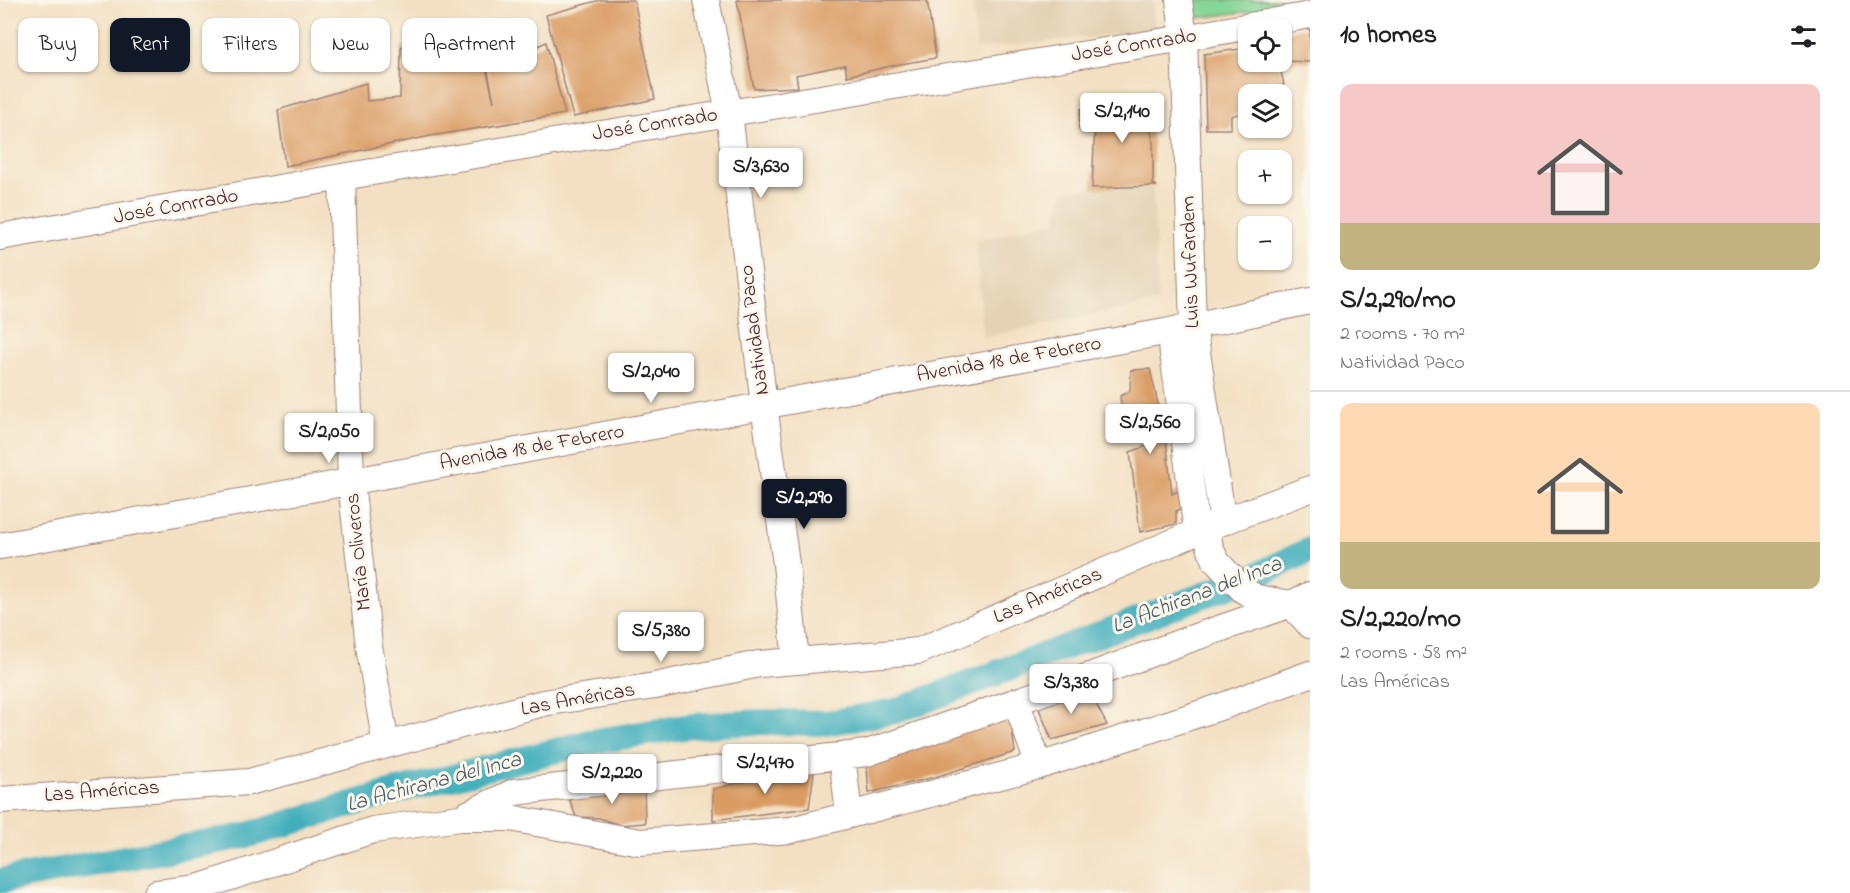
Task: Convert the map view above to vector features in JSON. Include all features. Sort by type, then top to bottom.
[{"type":"street","name":"Natividad Paco","points":[[706,0],[729,113],[764,405],[786,564],[796,661]]},
{"type":"street","name":"Luis Wufardem","points":[[1179,0],[1184,38],[1181,329],[1210,547],[1216,561],[1243,590],[1257,598],[1300,599]]},
{"type":"street","name":"José Conrrado","points":[[0,237],[342,177],[1184,38],[1310,15]]},
{"type":"street","name":"María Oliveros","points":[[342,177],[351,482],[369,646],[386,745]]},
{"type":"street","name":"Avenida 18 de Febrero","points":[[0,546],[1181,329],[1310,301]]},
{"type":"street","name":"Las Américas","points":[[0,800],[249,782],[543,703],[655,686],[759,664],[919,651],[1209,527],[1310,489]]},
{"type":"street","points":[[460,818],[514,792],[867,753],[1016,702],[1300,599],[1310,625]]},
{"type":"street","points":[[157,893],[197,888],[373,830],[460,818],[510,818],[640,842],[791,830],[1039,766],[1223,706],[1310,674]]},
{"type":"street","points":[[1016,702],[1039,766]]},
{"type":"street","points":[[842,755],[849,815]]},
{"type":"shaded area","points":[[972,0],[1152,0],[1156,30],[977,49]]},
{"type":"shaded area","points":[[1153,184],[1158,302],[983,337],[976,241],[1056,221],[1064,190]]},
{"type":"green space","points":[[1194,0],[1310,0],[1310,4],[1197,18]]},
{"type":"building","points":[[600,0],[634,0],[655,99],[573,117],[546,15]]},
{"type":"building","points":[[737,0],[927,0],[936,58],[847,76],[845,65],[796,75],[798,87],[754,89]]},
{"type":"building","points":[[1298,28],[1310,29],[1310,62],[1292,61],[1292,30]]},
{"type":"building","points":[[546,42],[565,114],[431,136],[285,166],[278,110],[366,83],[367,101],[400,98],[401,47],[402,72],[487,72],[494,102],[488,72],[537,72],[537,46]]},
{"type":"building","points":[[1238,49],[1238,72],[1281,72],[1284,84],[1238,84],[1238,114],[1231,116],[1231,129],[1206,129],[1204,54]]},
{"type":"building","points":[[1153,99],[1150,126],[1153,142],[1153,184],[1157,186],[1092,188],[1095,124],[1079,129],[1081,109]]},
{"type":"building","points":[[1150,369],[1166,439],[1134,441],[1133,428],[1124,428],[1120,396],[1130,391],[1131,370]]},
{"type":"building","points":[[1166,439],[1172,494],[1180,490],[1185,506],[1176,511],[1176,524],[1140,532],[1130,452]]},
{"type":"building","points":[[1088,689],[1107,725],[1052,740],[1037,704]]},
{"type":"building","points":[[1010,714],[1015,752],[935,777],[869,793],[866,756]]},
{"type":"building","points":[[815,765],[809,808],[713,820],[713,789]]},
{"type":"building","points":[[644,784],[645,823],[620,825],[599,818],[576,817],[568,796]]},
{"type":"waterway","name":"La Achirana del Inca","points":[[0,881],[245,836],[389,793],[590,742],[691,726],[763,722],[826,723],[896,711],[1257,575],[1310,550]]}]
